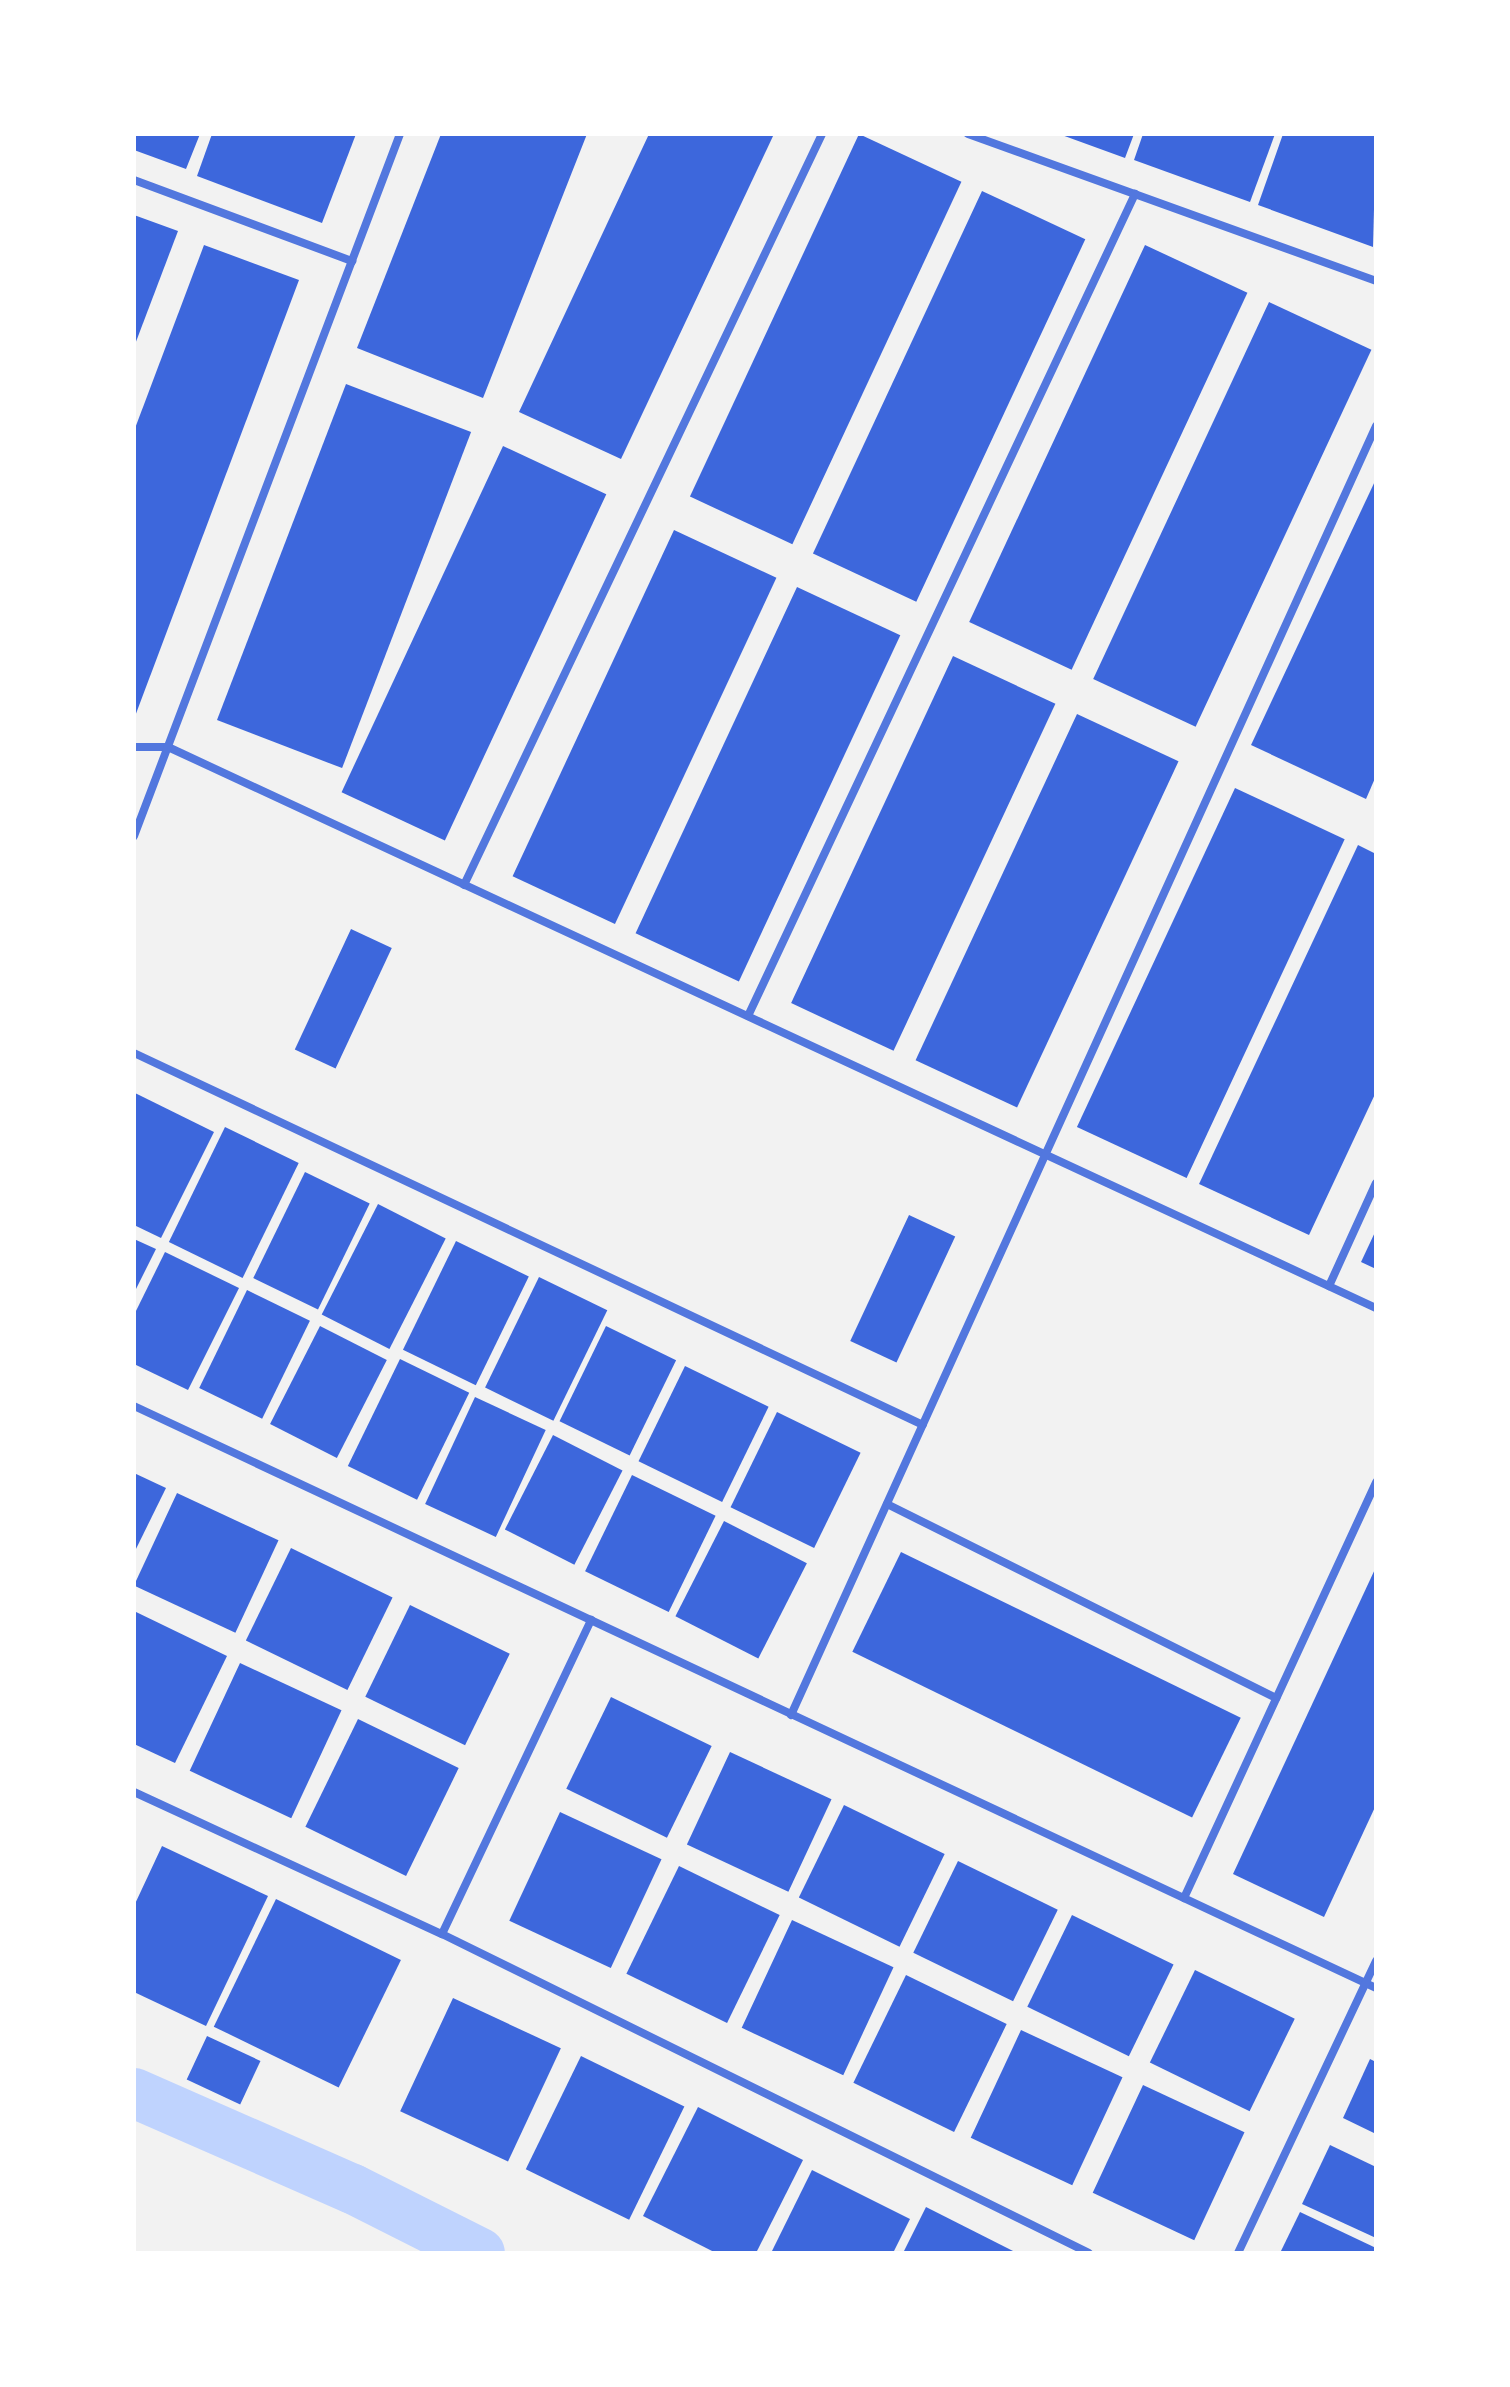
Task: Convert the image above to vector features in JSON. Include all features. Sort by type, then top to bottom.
[{"type":"street","points":[[134,836],[400,134]]},
{"type":"street","points":[[464,885],[822,134]]},
{"type":"street","points":[[968,134],[1376,281]]},
{"type":"street","points":[[134,180],[352,261]]},
{"type":"street","points":[[748,1016],[1135,194]]},
{"type":"street","points":[[791,1715],[1376,426]]},
{"type":"street","points":[[134,747],[168,747],[1376,1308]]},
{"type":"street","points":[[134,1053],[923,1425]]},
{"type":"street","points":[[1329,1286],[1376,1183]]},
{"type":"street","points":[[134,1406],[1376,1988]]},
{"type":"street","points":[[1184,1898],[1376,1482]]},
{"type":"street","points":[[887,1504],[1276,1698]]},
{"type":"street","points":[[442,1934],[591,1620]]},
{"type":"street","points":[[134,1792],[442,1934],[1089,2253]]},
{"type":"street","points":[[1238,2253],[1376,1961]]},
{"type":"building","points":[[134,134],[200,134],[186,169],[134,150]]},
{"type":"building","points":[[212,134],[356,134],[322,223],[197,176]]},
{"type":"building","points":[[441,134],[587,134],[483,398],[357,348]]},
{"type":"building","points":[[649,134],[774,134],[621,459],[519,412]]},
{"type":"building","points":[[859,134],[961,182],[792,544],[690,497]]},
{"type":"building","points":[[1059,134],[1134,134],[1125,158]]},
{"type":"building","points":[[1143,134],[1275,134],[1250,202],[1134,160]]},
{"type":"building","points":[[1283,134],[1376,134],[1373,247],[1258,205]]},
{"type":"building","points":[[982,191],[1085,239],[916,602],[813,554]]},
{"type":"building","points":[[134,215],[178,231],[134,347]]},
{"type":"building","points":[[204,245],[299,280],[134,719],[134,431]]},
{"type":"building","points":[[1145,245],[1247,293],[1072,670],[969,622]]},
{"type":"building","points":[[1269,302],[1371,350],[1196,727],[1093,679]]},
{"type":"building","points":[[346,384],[471,432],[342,768],[217,720]]},
{"type":"building","points":[[503,446],[606,494],[445,840],[342,792]]},
{"type":"building","points":[[1376,479],[1376,776],[1366,799],[1251,745]]},
{"type":"building","points":[[674,530],[776,578],[615,924],[513,876]]},
{"type":"building","points":[[797,587],[900,635],[739,981],[636,933]]},
{"type":"building","points":[[953,656],[1055,704],[894,1051],[791,1003]]},
{"type":"building","points":[[1077,714],[1179,761],[1017,1108],[916,1060]]},
{"type":"building","points":[[1235,788],[1345,839],[1187,1178],[1077,1127]]},
{"type":"building","points":[[1358,845],[1376,854],[1376,1092],[1309,1235],[1199,1184]]},
{"type":"building","points":[[351,929],[392,948],[336,1069],[295,1050]]},
{"type":"building","points":[[135,1093],[214,1132],[161,1238],[134,1225]]},
{"type":"building","points":[[225,1127],[299,1163],[243,1278],[169,1242]]},
{"type":"building","points":[[305,1172],[370,1204],[318,1310],[253,1278]]},
{"type":"building","points":[[378,1204],[446,1239],[389,1349],[322,1314]]},
{"type":"building","points":[[909,1215],[955,1237],[896,1363],[850,1341]]},
{"type":"building","points":[[1376,1230],[1376,1269],[1361,1262]]},
{"type":"building","points":[[134,1239],[156,1249],[134,1293]]},
{"type":"building","points":[[456,1241],[529,1277],[476,1385],[403,1350]]},
{"type":"building","points":[[165,1252],[239,1288],[188,1390],[134,1364],[134,1315]]},
{"type":"building","points":[[539,1277],[607,1310],[553,1421],[485,1388]]},
{"type":"building","points":[[247,1290],[310,1321],[262,1419],[199,1388]]},
{"type":"building","points":[[320,1326],[387,1360],[337,1458],[270,1424]]},
{"type":"building","points":[[606,1326],[676,1360],[630,1455],[560,1421]]},
{"type":"building","points":[[400,1359],[469,1393],[417,1500],[348,1466]]},
{"type":"building","points":[[685,1366],[769,1407],[722,1502],[639,1461]]},
{"type":"building","points":[[475,1397],[546,1430],[496,1537],[425,1504]]},
{"type":"building","points":[[777,1412],[861,1453],[814,1548],[731,1507]]},
{"type":"building","points":[[553,1435],[622,1470],[574,1565],[505,1529]]},
{"type":"building","points":[[134,1473],[166,1488],[134,1553]]},
{"type":"building","points":[[632,1475],[716,1516],[669,1612],[585,1571]]},
{"type":"building","points":[[177,1493],[279,1540],[235,1633],[134,1585]]},
{"type":"building","points":[[724,1521],[807,1563],[758,1659],[675,1616]]},
{"type":"building","points":[[291,1548],[393,1598],[347,1690],[246,1641]]},
{"type":"building","points":[[901,1552],[1241,1718],[1192,1817],[852,1652]]},
{"type":"building","points":[[1376,1567],[1376,1805],[1324,1917],[1233,1874]]},
{"type":"building","points":[[410,1605],[510,1654],[465,1745],[365,1697]]},
{"type":"building","points":[[134,1611],[227,1656],[175,1763],[134,1744]]},
{"type":"building","points":[[240,1663],[342,1710],[291,1818],[190,1771]]},
{"type":"building","points":[[611,1697],[712,1746],[667,1838],[566,1789]]},
{"type":"building","points":[[358,1719],[459,1768],[406,1876],[305,1827]]},
{"type":"building","points":[[730,1752],[832,1799],[788,1892],[687,1844]]},
{"type":"building","points":[[844,1805],[945,1854],[900,1947],[799,1898]]},
{"type":"building","points":[[560,1812],[662,1859],[611,1968],[509,1921]]},
{"type":"building","points":[[162,1846],[268,1896],[206,2026],[134,1992],[134,1906]]},
{"type":"building","points":[[958,1861],[1058,1910],[1013,2001],[913,1953]]},
{"type":"building","points":[[679,1866],[780,1915],[727,2023],[626,1974]]},
{"type":"building","points":[[276,1899],[401,1960],[339,2088],[214,2027]]},
{"type":"building","points":[[1072,1915],[1174,1965],[1129,2056],[1027,2007]]},
{"type":"building","points":[[792,1920],[894,1967],[843,2075],[742,2028]]},
{"type":"building","points":[[1195,1970],[1295,2019],[1250,2111],[1150,2063]]},
{"type":"building","points":[[906,1975],[1007,2024],[954,2132],[853,2083]]},
{"type":"building","points":[[453,1998],[561,2048],[508,2162],[400,2111]]},
{"type":"building","points":[[1021,2030],[1123,2077],[1072,2185],[971,2138]]},
{"type":"building","points":[[207,2036],[260,2061],[240,2104],[187,2080]]},
{"type":"building","points":[[581,2056],[684,2106],[629,2220],[526,2169]]},
{"type":"building","points":[[1370,2059],[1376,2062],[1376,2134],[1343,2118]]},
{"type":"building","points":[[1143,2085],[1245,2132],[1194,2240],[1093,2193]]},
{"type":"building","points":[[698,2107],[803,2160],[756,2253],[716,2253],[643,2216]]},
{"type":"building","points":[[1330,2145],[1376,2167],[1376,2238],[1302,2204]]},
{"type":"building","points":[[812,2170],[910,2219],[893,2253],[771,2253]]},
{"type":"building","points":[[926,2207],[1017,2253],[903,2253]]},
{"type":"building","points":[[1300,2212],[1376,2248],[1376,2253],[1280,2253]]},
{"type":"waterway","points":[[134,2093],[353,2189],[480,2253]]}]
